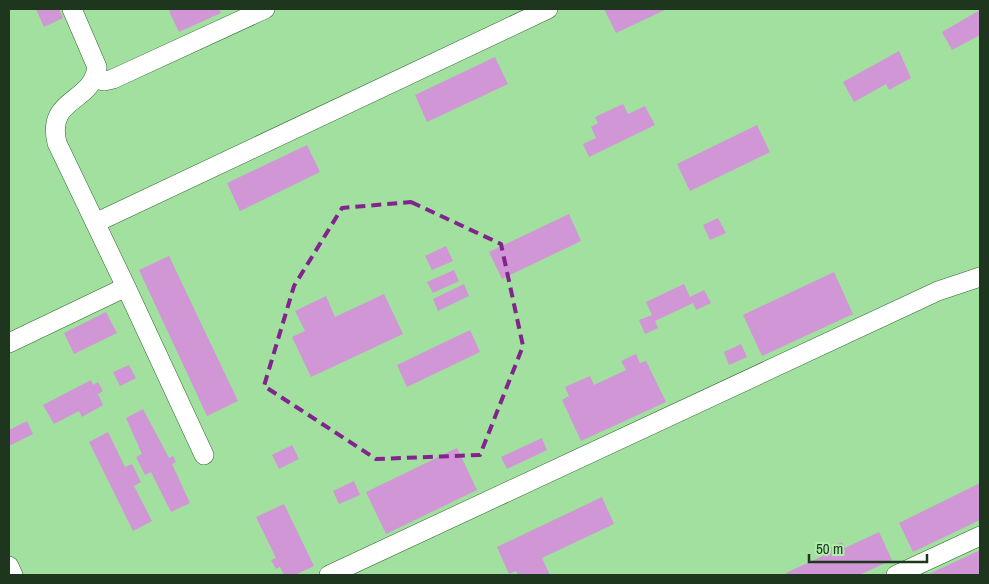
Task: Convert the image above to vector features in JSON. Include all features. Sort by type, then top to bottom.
[{"type":"lane","points":[[72,9],[97,67],[95,79],[81,94],[59,111],[54,130],[57,143],[204,455]]},
{"type":"lane","points":[[95,79],[104,81],[113,79],[265,9]]},
{"type":"lane","points":[[95,222],[548,9]]},
{"type":"lane","points":[[329,575],[938,291],[980,277]]},
{"type":"lane","points":[[9,343],[126,287]]},
{"type":"lane","points":[[896,575],[980,536]]},
{"type":"lane","points":[[9,566],[13,575]]},
{"type":"highlighted area","points":[[411,202],[501,244],[523,346],[480,455],[376,459],[264,386],[294,286],[342,208]]},
{"type":"building","points":[[36,9],[59,9],[63,18],[44,27]]},
{"type":"building","points":[[173,9],[219,9],[221,13],[179,32],[169,11]]},
{"type":"building","points":[[604,9],[667,9],[616,33]]},
{"type":"building","points":[[980,10],[980,35],[952,50],[942,32]]},
{"type":"building","points":[[899,51],[911,78],[889,90],[886,84],[854,102],[843,82]]},
{"type":"building","points":[[495,57],[508,84],[427,122],[415,95]]},
{"type":"building","points":[[623,104],[628,114],[645,106],[655,125],[589,157],[583,144],[596,138],[591,127],[598,123],[595,117]]},
{"type":"building","points":[[757,125],[770,152],[690,191],[677,164]]},
{"type":"building","points":[[307,145],[320,172],[240,211],[227,183]]},
{"type":"building","points":[[569,214],[581,241],[502,279],[489,252]]},
{"type":"building","points":[[718,218],[726,233],[710,240],[703,225]]},
{"type":"building","points":[[446,246],[453,261],[432,270],[425,256]]},
{"type":"building","points":[[169,256],[238,401],[207,416],[139,270]]},
{"type":"building","points":[[454,270],[459,281],[433,293],[427,282]]},
{"type":"building","points":[[834,272],[853,314],[762,356],[743,315]]},
{"type":"building","points":[[464,284],[469,296],[438,311],[433,299]]},
{"type":"building","points":[[684,284],[690,297],[704,290],[711,303],[696,310],[693,303],[655,321],[658,328],[645,334],[639,320],[652,315],[646,302]]},
{"type":"building","points":[[384,294],[403,334],[311,377],[292,337],[305,331],[295,311],[326,296],[335,317]]},
{"type":"building","points":[[106,312],[117,333],[74,354],[64,333]]},
{"type":"building","points":[[470,330],[480,352],[407,387],[397,365]]},
{"type":"building","points":[[741,344],[747,357],[729,365],[724,352]]},
{"type":"building","points":[[636,354],[640,363],[646,361],[666,402],[581,441],[562,400],[569,396],[565,387],[590,376],[594,385],[626,370],[621,361]]},
{"type":"building","points":[[129,365],[136,378],[120,386],[113,372]]},
{"type":"building","points":[[91,380],[93,385],[98,382],[103,391],[98,394],[103,405],[82,417],[79,411],[54,424],[43,405]]},
{"type":"building","points":[[143,409],[169,458],[173,456],[176,462],[172,464],[190,503],[171,512],[151,472],[145,475],[136,457],[142,454],[126,418]]},
{"type":"building","points":[[27,421],[33,434],[9,446],[9,430]]},
{"type":"building","points":[[108,432],[125,467],[132,464],[141,482],[134,486],[152,521],[133,531],[89,442]]},
{"type":"building","points":[[542,438],[547,450],[507,469],[501,457]]},
{"type":"building","points":[[292,445],[299,459],[279,469],[272,455]]},
{"type":"building","points":[[457,448],[477,490],[386,534],[366,492]]},
{"type":"building","points":[[354,481],[360,495],[339,504],[333,491]]},
{"type":"building","points":[[980,483],[980,520],[913,552],[899,523]]},
{"type":"building","points":[[602,497],[614,524],[542,558],[550,575],[518,575],[516,571],[509,574],[497,547]]},
{"type":"building","points":[[284,504],[314,566],[295,575],[284,575],[280,567],[276,569],[271,560],[276,558],[256,517]]},
{"type":"building","points":[[879,532],[892,560],[859,575],[788,575],[786,573],[829,553],[827,549],[842,542],[845,548]]},
{"type":"building","points":[[980,550],[980,575],[927,575]]}]
